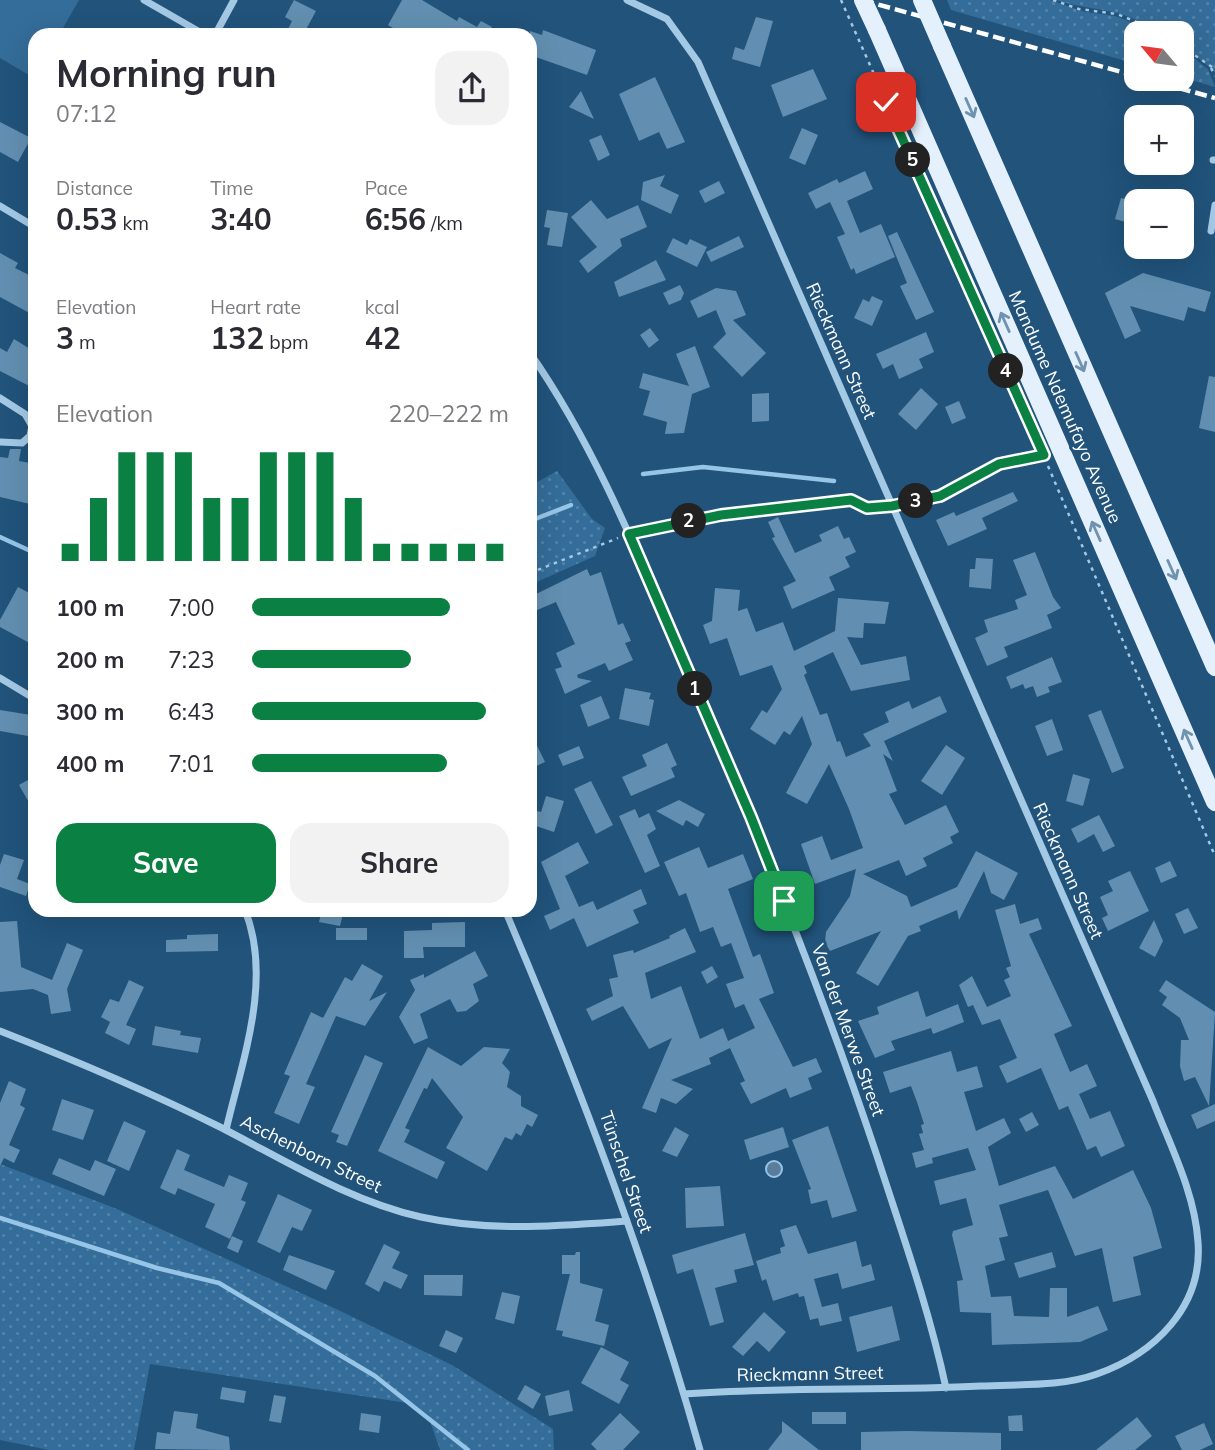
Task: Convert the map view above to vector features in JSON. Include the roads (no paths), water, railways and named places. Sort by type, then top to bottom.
[{"type":"main road","name":"Mandume Ndemufayo Avenue","points":[[863,0],[1215,802]]},
{"type":"main road","name":"Mandume Ndemufayo Avenue","points":[[922,0],[1215,667]]},
{"type":"street","points":[[144,0],[193,28]]},
{"type":"street","points":[[219,28],[234,0]]},
{"type":"street","name":"Rieckmann Street","points":[[627,0],[667,19],[698,62],[1153,1101],[1189,1197],[1198,1242],[1195,1281],[1183,1309],[1166,1333],[1144,1352],[1114,1368],[1079,1379],[946,1388],[750,1390],[684,1394]]},
{"type":"street","points":[[1211,231],[1215,205]]},
{"type":"street","points":[[0,206],[28,223]]},
{"type":"street","name":"Van der Merwe Street","points":[[537,365],[573,419],[629,534],[751,817],[848,1071],[931,1319],[946,1388]]},
{"type":"street","points":[[0,398],[25,414],[28,419]]},
{"type":"street","points":[[0,442],[22,443],[28,438]]},
{"type":"street","points":[[0,678],[28,695]]},
{"type":"street","points":[[226,1130],[246,1044],[258,970],[256,947],[247,917]]},
{"type":"street","name":"Tünschel Street","points":[[508,917],[574,1073],[627,1221],[700,1450]]},
{"type":"street","name":"Aschenborn Street","points":[[0,1031],[116,1077],[379,1204],[419,1216],[466,1225],[536,1227],[627,1221]]},
{"type":"water","points":[[774,1161],[780,1163],[780,1175],[774,1177],[768,1175],[766,1169],[768,1163]]},
{"type":"waterway","points":[[643,474],[703,467],[834,481]]},
{"type":"waterway","points":[[537,518],[571,505]]},
{"type":"waterway","points":[[0,537],[28,550]]},
{"type":"waterway","points":[[0,1218],[157,1268],[219,1283],[375,1376],[468,1450]]},
{"type":"railway","points":[[862,0],[1124,73]]},
{"type":"railway","points":[[1190,91],[1215,98]]}]
